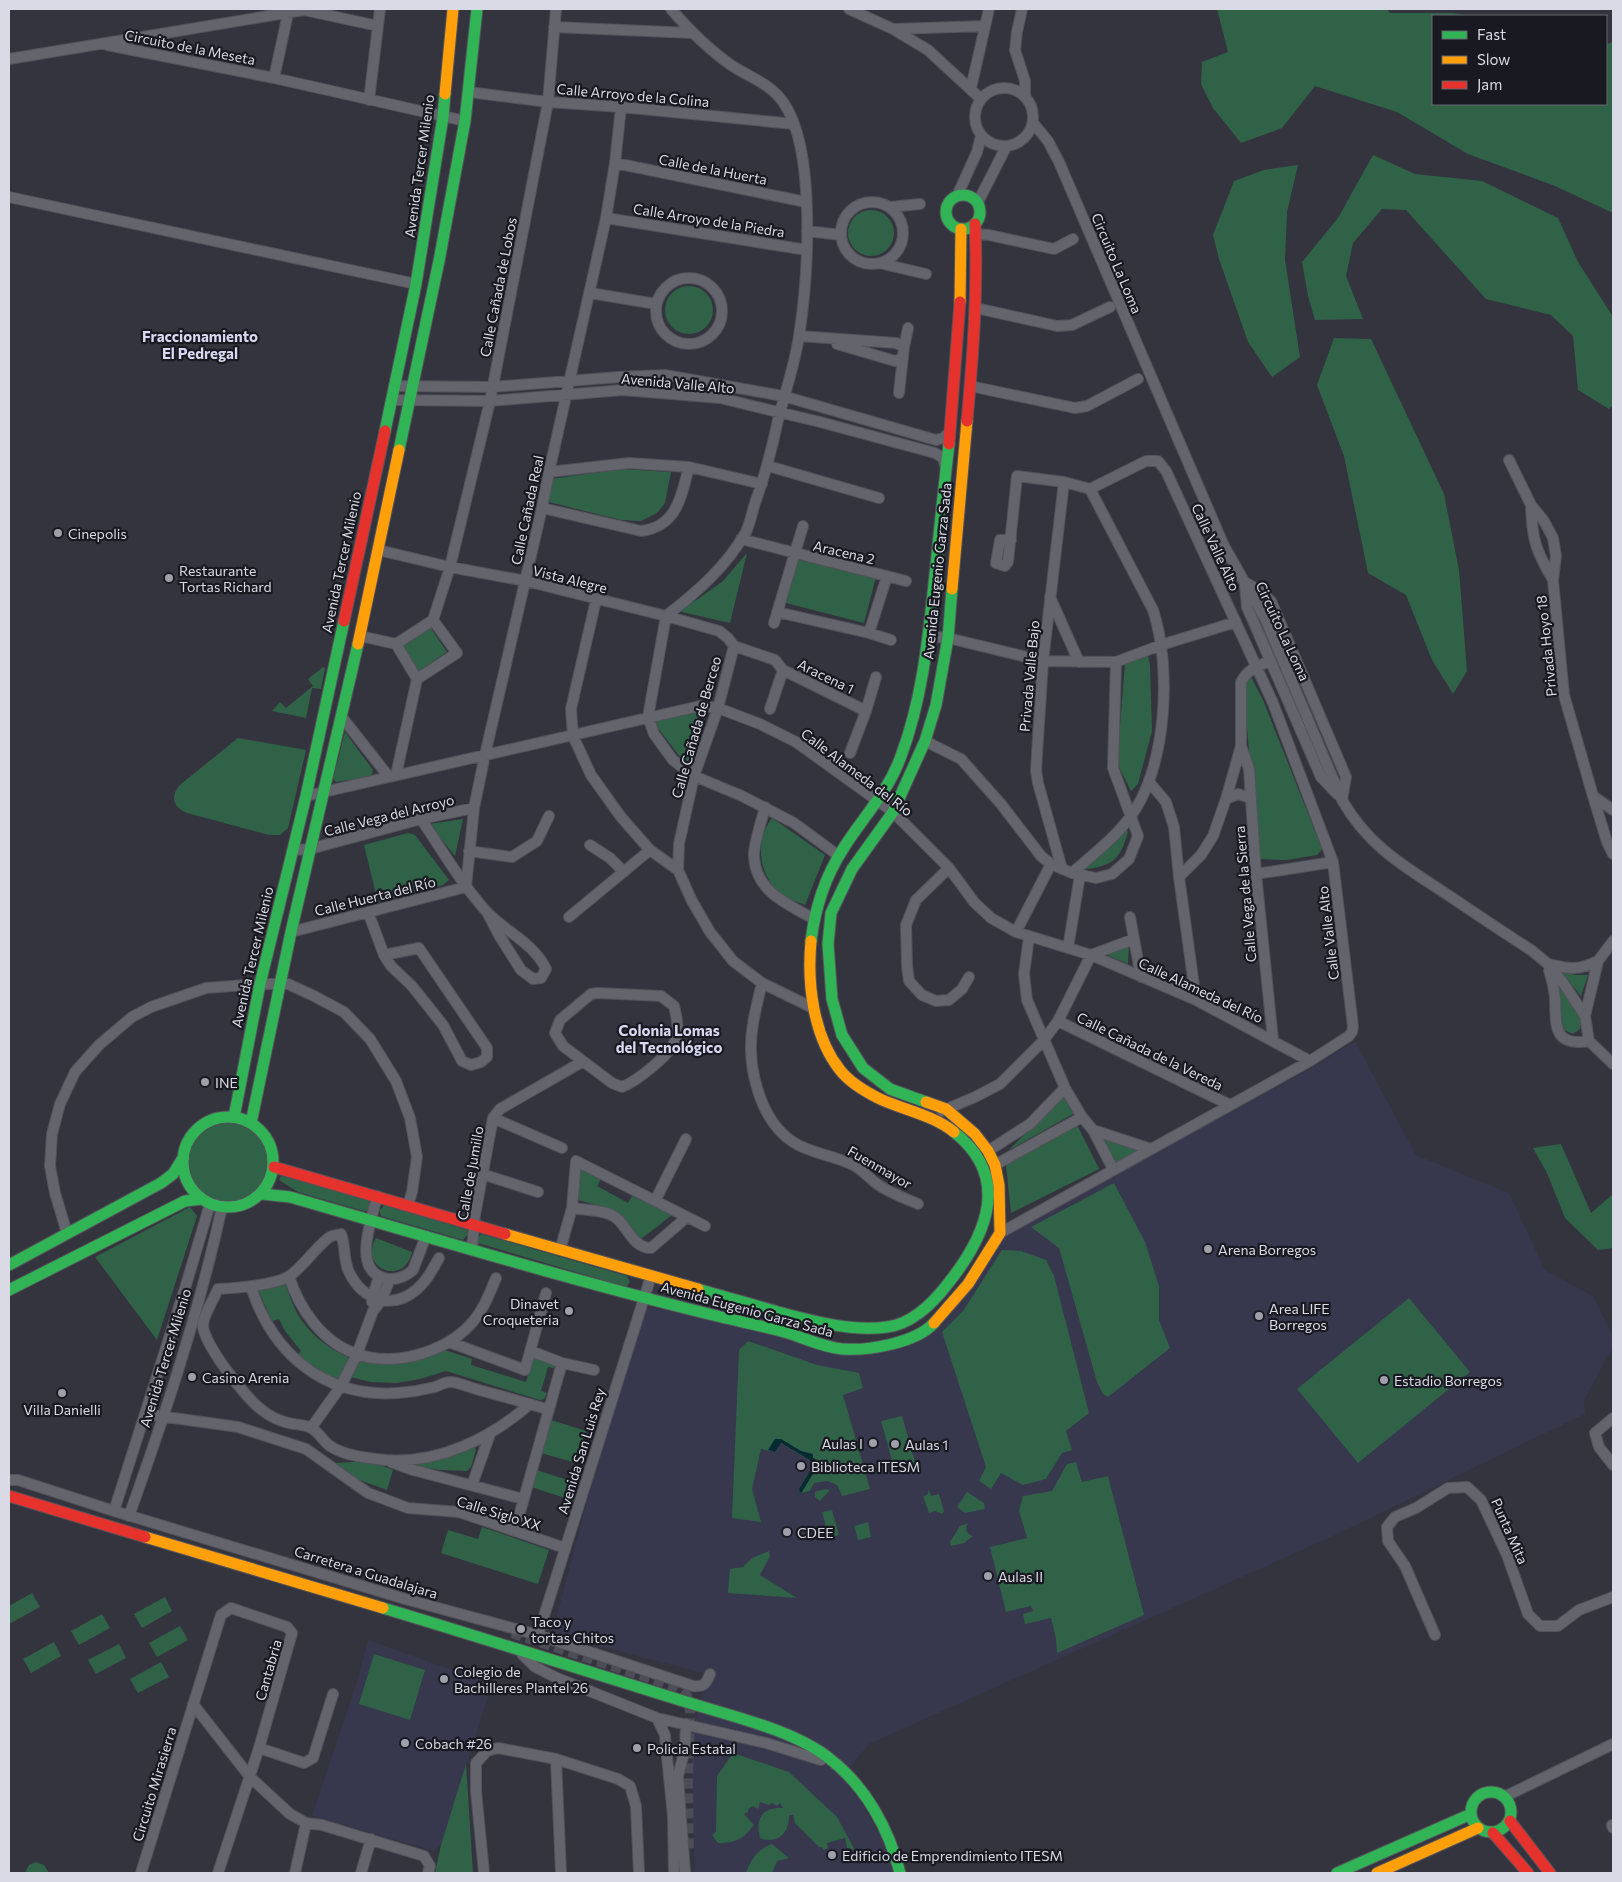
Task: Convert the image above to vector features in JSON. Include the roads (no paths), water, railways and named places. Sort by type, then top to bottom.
[{"type":"main road","name":"Avenida Tercer Milenio","points":[[234,1117],[260,984],[306,796],[416,284],[443,117],[453,9]]},
{"type":"main road","points":[[251,1123],[322,792],[360,636],[440,261],[465,121],[477,9]]},
{"type":"main road","points":[[968,195],[978,202],[980,218],[976,229],[954,227],[949,221],[946,214],[946,206],[950,200],[957,196],[968,195]]},
{"type":"main road","name":"Avenida Eugenio Garza Sada","points":[[274,1167],[789,1315],[844,1328],[890,1327],[918,1314],[946,1287],[976,1244],[987,1214],[988,1184],[983,1166],[972,1149],[954,1131],[930,1117],[875,1096],[852,1082],[840,1069],[830,1054],[813,1008],[809,956],[814,919],[820,898],[839,856],[878,802],[901,757],[916,706],[928,636],[960,329],[961,229]]},
{"type":"main road","name":"Avenida Eugenio Garza Sada","points":[[262,1194],[290,1196],[644,1298],[785,1332],[828,1347],[844,1349],[886,1345],[910,1339],[927,1330],[968,1284],[1000,1233],[999,1185],[995,1165],[988,1150],[975,1134],[946,1109],[890,1090],[863,1068],[842,1035],[832,999],[828,944],[831,913],[852,868],[893,812],[925,741],[936,705],[948,638],[970,386],[976,308],[976,229]]},
{"type":"main road","points":[[421,258],[440,261]]},
{"type":"main road","points":[[960,329],[973,330]]},
{"type":"main road","points":[[234,1117],[251,1123],[261,1131],[269,1142],[273,1154],[274,1167],[270,1181],[262,1194],[243,1206],[222,1208],[206,1202],[193,1192],[187,1182],[183,1170],[186,1144],[194,1132],[212,1120],[234,1117]]},
{"type":"main road","points":[[9,1265],[161,1184],[173,1174],[183,1158]]},
{"type":"main road","points":[[9,1290],[185,1201],[206,1202]]},
{"type":"main road","points":[[785,1332],[789,1315]]},
{"type":"main road","points":[[9,1496],[518,1649],[766,1728],[816,1748],[840,1767],[870,1803],[891,1845],[900,1873]]},
{"type":"main road","points":[[1489,1792],[1494,1792],[1504,1797],[1508,1800],[1511,1810],[1510,1821],[1503,1829],[1493,1833],[1478,1828],[1474,1824],[1471,1814],[1472,1804],[1479,1796],[1489,1792]]},
{"type":"main road","points":[[1337,1873],[1471,1814]]},
{"type":"main road","points":[[1510,1821],[1550,1873]]},
{"type":"main road","points":[[1378,1873],[1478,1828]]},
{"type":"main road","points":[[1493,1833],[1528,1873]]},
{"type":"street","points":[[370,100],[380,9]]},
{"type":"street","name":"Calle Cañada de Lobos","points":[[433,620],[450,567],[490,401],[548,102],[556,9]]},
{"type":"street","points":[[671,9],[692,34],[708,48],[733,67],[762,83],[783,102],[794,124],[801,145],[806,202],[807,250],[799,336],[768,466],[747,529],[712,578],[666,616],[648,717],[654,734],[673,760],[694,776],[765,807],[794,823],[839,856]]},
{"type":"street","points":[[849,9],[893,29],[928,50],[981,99]]},
{"type":"street","points":[[971,88],[989,9]]},
{"type":"street","points":[[1022,9],[1015,50],[1025,81],[1025,96]]},
{"type":"street","name":"Circuito de la Meseta","points":[[9,60],[288,11],[304,10],[378,26]]},
{"type":"street","points":[[274,78],[288,11]]},
{"type":"street","points":[[893,29],[985,26]]},
{"type":"street","points":[[554,27],[692,34]]},
{"type":"street","name":"Circuito de la Meseta","points":[[100,43],[274,78],[465,121]]},
{"type":"street","points":[[1002,88],[1015,90],[1025,96],[1032,106],[1034,124],[1024,140],[1006,147],[992,144],[981,136],[976,127],[975,117],[976,107],[981,99],[991,91],[1002,88]]},
{"type":"street","name":"Calle Arroyo de la Colina","points":[[469,92],[548,102],[621,107],[794,124]]},
{"type":"street","name":"Calle Cañada Real","points":[[466,886],[468,851],[474,808],[606,218],[615,163],[621,107]]},
{"type":"street","name":"Circuito La Loma","points":[[1034,124],[1048,141],[1059,162],[1224,546],[1265,618],[1342,800],[1354,820],[1371,840],[1398,862],[1531,950],[1548,964],[1585,1016],[1589,1041]]},
{"type":"street","points":[[957,196],[977,152],[981,136]]},
{"type":"street","points":[[978,202],[1006,147]]},
{"type":"street","name":"Calle de la Huerta","points":[[615,163],[806,202]]},
{"type":"street","points":[[9,197],[416,284]]},
{"type":"street","points":[[879,264],[897,252],[903,234],[902,224],[897,214],[890,207],[881,203],[861,203],[852,208],[842,225],[843,245],[849,254],[858,261],[868,264],[879,264],[926,274]]},
{"type":"street","points":[[890,207],[920,204]]},
{"type":"street","name":"Calle Arroyo de la Piedra","points":[[606,218],[807,250]]},
{"type":"street","points":[[976,229],[990,235],[1054,249],[1073,239]]},
{"type":"street","points":[[807,231],[841,235]]},
{"type":"street","points":[[690,277],[700,279],[711,286],[716,292],[722,308],[722,318],[718,327],[705,340],[697,343],[683,343],[668,337],[662,330],[656,313],[656,304],[661,293],[673,281],[690,277]]},
{"type":"street","points":[[590,293],[656,304]]},
{"type":"street","points":[[976,308],[1057,326],[1072,325],[1110,307]]},
{"type":"street","points":[[899,393],[908,328]]},
{"type":"street","points":[[799,336],[896,343],[904,347]]},
{"type":"street","points":[[820,338],[895,361],[903,358]]},
{"type":"street","name":"Avenida Valle Alto","points":[[394,386],[492,387],[570,380],[665,375],[784,396],[936,440],[944,438],[950,432]]},
{"type":"street","points":[[970,386],[1075,408],[1087,406],[1138,379]]},
{"type":"street","name":"Avenida Valle Alto","points":[[391,400],[490,401],[624,390],[720,398],[935,453],[943,458],[946,469]]},
{"type":"street","name":"Privada Hoyo 18","points":[[1509,460],[1531,505],[1544,521],[1553,538],[1556,556],[1554,580],[1564,695],[1607,842],[1613,854]]},
{"type":"street","name":"Calle Valle Alto","points":[[1000,1233],[1310,1061],[1349,1036],[1353,1026],[1333,862],[1272,704],[1166,471],[1158,461],[1146,461],[1090,489]]},
{"type":"street","points":[[548,472],[629,463],[690,466],[762,484]]},
{"type":"street","points":[[542,508],[641,531],[654,529],[667,520],[678,506],[690,466]]},
{"type":"street","points":[[768,466],[879,498]]},
{"type":"street","points":[[1011,540],[1017,476],[1064,482],[1090,489],[1153,610],[1161,645],[1163,720],[1150,782],[1132,816],[1115,836],[1071,872],[1068,948]]},
{"type":"street","name":"Privada Valle Bajo","points":[[1064,482],[1043,661],[1036,770],[1038,783],[1071,872]]},
{"type":"street","name":"Privada Hoyo 18","points":[[1531,505],[1532,531],[1535,546],[1554,580]]},
{"type":"street","name":"Aracena 2","points":[[774,623],[803,526]]},
{"type":"street","name":"Aracena 2","points":[[741,539],[906,582]]},
{"type":"street","name":"Vista Alegre","points":[[378,550],[450,567],[526,581],[666,616]]},
{"type":"street","name":"Aracena 2","points":[[869,633],[887,576]]},
{"type":"street","points":[[1245,582],[1247,607],[1321,777],[1342,800]]},
{"type":"street","points":[[1050,596],[1079,662]]},
{"type":"street","points":[[596,600],[571,709],[572,736],[591,775],[621,817],[650,850],[678,870]]},
{"type":"street","points":[[777,612],[869,633],[891,640]]},
{"type":"street","name":"Calle Cañada de Berceo","points":[[666,616],[719,631],[734,646],[718,708],[694,776],[679,844],[678,870],[692,901],[710,932],[733,961],[762,983],[813,1008]]},
{"type":"street","points":[[360,636],[396,644],[433,620],[457,653],[417,680],[393,776]]},
{"type":"street","points":[[928,636],[948,638],[1043,661],[1116,662],[1161,645],[1236,622]]},
{"type":"street","points":[[396,644],[417,680]]},
{"type":"street","points":[[734,646],[775,660],[783,670]]},
{"type":"street","points":[[1179,876],[1201,855],[1213,836],[1226,799],[1241,746],[1241,682],[1246,673],[1255,666],[1270,661]]},
{"type":"street","points":[[925,741],[961,760],[1001,804],[1041,856],[1051,864],[1071,872],[1096,878],[1112,874],[1129,859],[1138,836],[1113,768],[1116,662]]},
{"type":"street","name":"Aracena 1","points":[[770,709],[783,670],[866,711]]},
{"type":"street","name":"Aracena 1","points":[[850,753],[866,711],[876,677]]},
{"type":"street","name":"Calle Alameda del Río","points":[[306,796],[648,717],[700,706],[718,708],[760,724],[796,742],[893,812],[949,868],[974,902],[991,918],[1016,932],[1091,955],[1196,1000],[1310,1061]]},
{"type":"street","points":[[341,716],[393,776]]},
{"type":"street","name":"Calle Vega de la Sierra","points":[[1241,746],[1249,769],[1256,874],[1273,1040]]},
{"type":"street","points":[[1150,782],[1166,802],[1174,826],[1196,1000]]},
{"type":"street","points":[[1226,799],[1238,794],[1250,798]]},
{"type":"street","points":[[1593,796],[1613,810]]},
{"type":"street","points":[[765,807],[754,856],[757,872],[764,886],[773,895],[814,919]]},
{"type":"street","name":"Calle Vega del Arroyo","points":[[293,850],[310,849],[474,808]]},
{"type":"street","points":[[468,851],[512,857],[536,841],[548,816]]},
{"type":"street","points":[[421,820],[466,886],[487,912],[541,957],[546,968],[541,978],[533,979],[521,970],[487,912]]},
{"type":"street","points":[[590,845],[610,858],[624,872]]},
{"type":"street","points":[[569,917],[650,850]]},
{"type":"street","points":[[1256,874],[1333,862]]},
{"type":"street","points":[[1016,932],[1051,864]]},
{"type":"street","points":[[949,868],[916,900],[906,925],[909,981],[922,995],[936,1001],[949,1000],[962,989],[969,977]]},
{"type":"street","name":"Calle Huerta del Río","points":[[291,932],[466,886]]},
{"type":"street","points":[[368,912],[384,956],[391,966],[412,986],[443,1025],[462,1061],[471,1065],[481,1062],[486,1057],[487,1048],[418,948],[384,956]]},
{"type":"street","points":[[1130,917],[1141,977]]},
{"type":"street","points":[[1029,937],[1024,974],[1026,1000],[1065,1088],[1082,1117],[1093,1130],[1113,1170]]},
{"type":"street","points":[[930,1117],[976,1097],[1000,1084],[1043,1041],[1058,1021],[1091,955],[1134,938]]},
{"type":"street","points":[[1585,1016],[1598,961],[1613,941]]},
{"type":"street","points":[[1598,961],[1583,968],[1566,968],[1548,964],[1555,996],[1554,1019],[1562,1037],[1576,1043],[1589,1041],[1613,1064]]},
{"type":"street","name":"Fuenmayor","points":[[762,983],[752,1025],[751,1058],[757,1088],[770,1117],[792,1141],[811,1151],[829,1155],[856,1166],[885,1190],[918,1204]]},
{"type":"street","points":[[67,1234],[54,1193],[50,1166],[52,1134],[60,1104],[75,1072],[99,1045],[132,1017],[151,1007],[206,988],[288,984],[344,1012],[370,1039],[396,1081],[410,1118],[416,1157],[412,1192],[408,1205]]},
{"type":"street","points":[[591,994],[661,996],[674,1006],[678,1023],[674,1043],[656,1064],[633,1083],[622,1087],[612,1084],[582,1062],[563,1046],[555,1033],[560,1020],[591,994]]},
{"type":"street","name":"Calle Cañada de la Vereda","points":[[1058,1021],[1230,1105]]},
{"type":"street","name":"Calle de Jumillo","points":[[472,1249],[482,1174],[493,1118],[500,1109],[582,1062]]},
{"type":"street","points":[[988,1150],[1030,1124],[1065,1088]]},
{"type":"street","points":[[995,1165],[1082,1117]]},
{"type":"street","points":[[493,1118],[562,1148]]},
{"type":"street","points":[[1093,1130],[1151,1149]]},
{"type":"street","points":[[655,1201],[686,1139]]},
{"type":"street","points":[[560,1250],[572,1208],[576,1160],[705,1226]]},
{"type":"street","points":[[482,1174],[538,1192]]},
{"type":"street","points":[[377,1196],[365,1253],[371,1268],[384,1278],[404,1276],[413,1270],[426,1236]]},
{"type":"street","name":"Avenida Tercer Milenio","points":[[114,1511],[186,1285],[206,1202]]},
{"type":"street","name":"Avenida Tercer Milenio","points":[[129,1516],[165,1416],[202,1291],[222,1208]]},
{"type":"street","points":[[572,1208],[608,1214],[619,1220],[639,1246],[646,1248],[651,1248],[687,1217]]},
{"type":"street","points":[[439,1258],[427,1278],[415,1291],[396,1300],[377,1299],[354,1282],[344,1256],[342,1234],[328,1237],[314,1254],[289,1276],[251,1287],[218,1289],[203,1323],[204,1332],[230,1377],[261,1410],[285,1422],[311,1428],[329,1446],[343,1453],[386,1460],[412,1470],[524,1499]]},
{"type":"street","points":[[289,1276],[294,1291],[305,1311],[320,1329],[338,1344],[358,1354],[390,1359],[421,1355],[449,1342],[470,1325],[486,1303],[496,1278]]},
{"type":"street","name":"Avenida San Luis Rey","points":[[538,1635],[651,1276]]},
{"type":"street","points":[[311,1428],[341,1386],[358,1354],[384,1278]]},
{"type":"street","points":[[186,1285],[202,1291]]},
{"type":"street","points":[[251,1287],[257,1306],[269,1329],[284,1349],[318,1376],[341,1386],[376,1393],[396,1393],[416,1391],[450,1382],[548,1410]]},
{"type":"street","points":[[449,1342],[526,1370],[546,1293]]},
{"type":"street","points":[[531,1352],[562,1363],[594,1370]]},
{"type":"street","points":[[519,1516],[562,1363]]},
{"type":"street","points":[[386,1460],[407,1459],[450,1451],[490,1434],[530,1404]]},
{"type":"street","name":"Calle Siglo XX","points":[[145,1414],[238,1427],[306,1449],[368,1493],[408,1508],[459,1512],[565,1548]]},
{"type":"street","points":[[1613,1418],[1595,1433],[1599,1447],[1613,1466]]},
{"type":"street","points":[[472,1485],[490,1434]]},
{"type":"street","name":"Carretera a Guadalajara","points":[[12,1479],[419,1603],[538,1635],[693,1686],[700,1687],[706,1684],[710,1674]]},
{"type":"street","name":"Punta Mita","points":[[1435,1635],[1406,1566],[1388,1541],[1387,1527],[1395,1517],[1416,1508],[1448,1488],[1467,1487],[1482,1500],[1507,1555],[1528,1614],[1540,1626],[1558,1626],[1579,1610],[1613,1596]]},
{"type":"street","name":"Circuito Mirasierra","points":[[141,1873],[221,1615],[231,1608]]},
{"type":"street","name":"Cantabria","points":[[218,1873],[259,1748],[292,1633],[287,1627],[231,1608]]},
{"type":"street","points":[[489,1622],[512,1633]]},
{"type":"street","points":[[518,1649],[535,1667],[557,1678],[657,1718],[766,1743],[807,1754],[840,1767]]},
{"type":"street","points":[[259,1748],[304,1763],[313,1758],[333,1694]]},
{"type":"street","points":[[194,1704],[250,1777],[290,1814],[306,1823],[322,1825],[424,1856],[430,1866],[428,1873]]},
{"type":"street","points":[[657,1718],[664,1735],[666,1747],[673,1816],[674,1873]]},
{"type":"street","points":[[685,1873],[678,1776],[685,1749],[686,1724]]},
{"type":"street","points":[[1504,1797],[1613,1744]]},
{"type":"street","points":[[484,1873],[476,1792],[476,1763],[487,1751],[498,1748],[556,1759],[618,1778],[630,1786],[636,1806],[639,1873]]},
{"type":"street","points":[[556,1759],[561,1873]]},
{"type":"street","points":[[295,1873],[306,1823]]},
{"type":"street","points":[[361,1873],[371,1839]]},
{"type":"street","points":[[690,1853],[690,1873]]},
{"type":"tunnel","points":[[512,1633],[676,1687],[687,1695],[690,1712],[688,1779],[689,1853]]},
{"type":"place","name":"Cinepolis","points":[[58,533]]},
{"type":"place","name":"Restaurante Tortas Richard","points":[[169,578]]},
{"type":"place","name":"INE","points":[[205,1082]]},
{"type":"place","name":"Arena Borregos","points":[[1208,1249]]},
{"type":"place","name":"Dinavet Croqueteria","points":[[569,1311]]},
{"type":"place","name":"Area LIFE Borregos","points":[[1259,1316]]},
{"type":"place","name":"Casino Arenia","points":[[192,1377]]},
{"type":"place","name":"Estadio Borregos","points":[[1384,1380]]},
{"type":"place","name":"Villa Danielli","points":[[62,1393]]},
{"type":"place","name":"Aulas I","points":[[873,1443]]},
{"type":"place","name":"Aulas 1","points":[[895,1444]]},
{"type":"place","name":"Biblioteca ITESM","points":[[801,1466]]},
{"type":"place","name":"CDEE","points":[[787,1532]]},
{"type":"place","name":"Aulas II","points":[[988,1576]]},
{"type":"place","name":"Taco y tortas Chitos","points":[[521,1629]]},
{"type":"place","name":"Colegio de Bachilleres Plantel 26","points":[[444,1679]]},
{"type":"place","name":"Cobach #26","points":[[405,1743]]},
{"type":"place","name":"Policia Estatal","points":[[637,1748]]},
{"type":"place","name":"Edificio de Emprendimiento ITESM","points":[[832,1855]]},
{"type":"district","name":"Fraccionamiento El Pedregal","points":[[200,344]]},
{"type":"district","name":"Colonia Lomas del Tecnológico","points":[[669,1038]]}]
